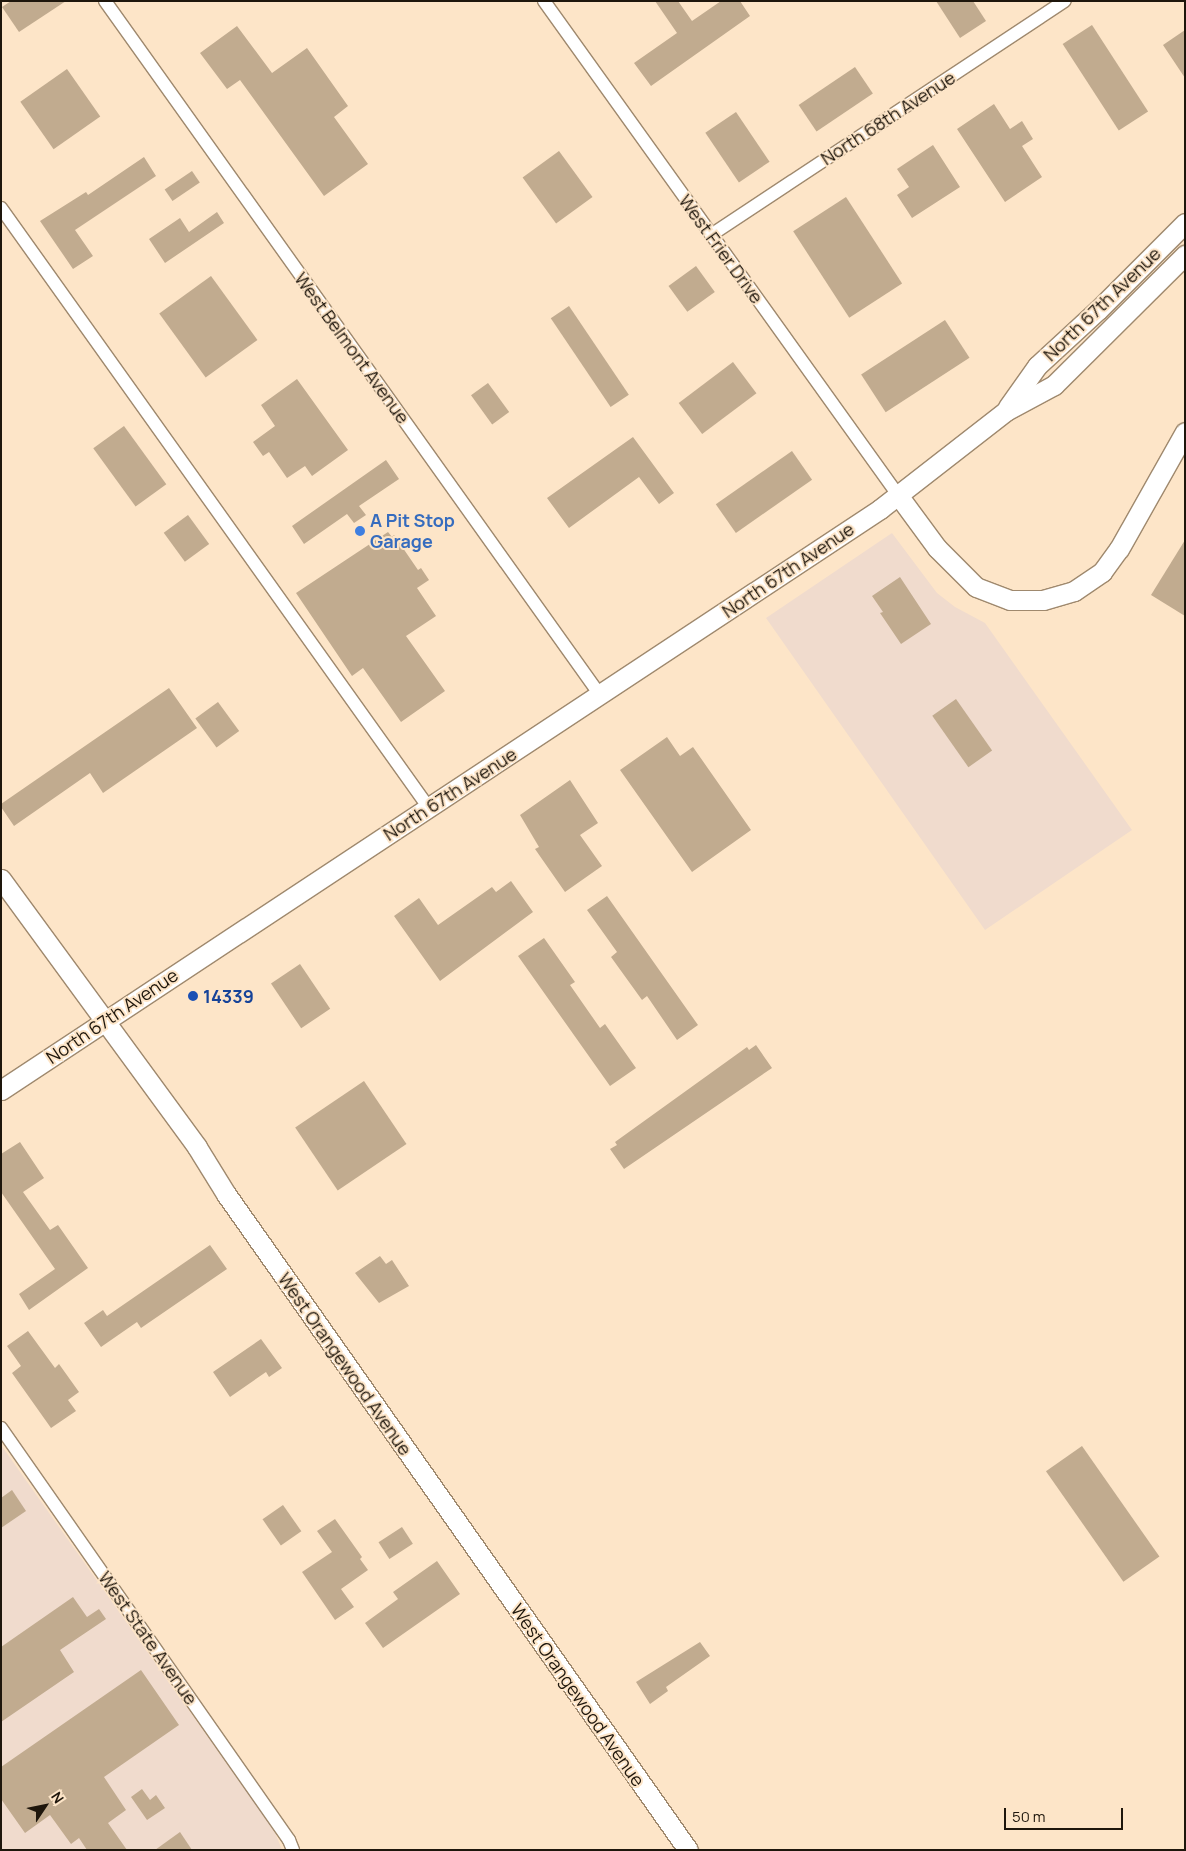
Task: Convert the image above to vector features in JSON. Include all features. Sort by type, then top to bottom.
[{"type":"main road","name":"North 67th Avenue","points":[[1006,411],[1037,366],[1098,310],[1185,223]]},
{"type":"main road","name":"North 67th Avenue","points":[[1,1090],[600,695],[898,495],[1006,411],[1054,385],[1185,255]]},
{"type":"main road","points":[[898,495],[937,548],[976,586],[1010,600],[1043,600],[1060,596],[1089,583],[1112,561],[1185,432]]},
{"type":"main road","name":"West Orangewood Avenue","points":[[1,879],[197,1148],[226,1194],[688,1850]]},
{"type":"street","name":"West Belmont Avenue","points":[[105,1],[600,695]]},
{"type":"street","name":"West Frier Drive","points":[[544,1],[898,495]]},
{"type":"street","name":"North 68th Avenue","points":[[710,234],[1065,1]]},
{"type":"street","points":[[1,208],[429,808]]},
{"type":"street","name":"West State Avenue","points":[[1,1428],[290,1840],[293,1850]]},
{"type":"shaded area","points":[[892,533],[937,593],[955,607],[985,623],[1132,830],[985,930],[766,618]]},
{"type":"shaded area","points":[[1,1445],[263,1815],[276,1835],[282,1850],[1,1850]]},
{"type":"building","points":[[11,1],[66,1],[19,32],[2,7]]},
{"type":"building","points":[[655,1],[678,1],[692,21],[721,1],[740,1],[750,16],[651,86],[634,63],[677,33]]},
{"type":"building","points":[[936,1],[973,1],[986,21],[960,38]]},
{"type":"building","points":[[1092,25],[1148,111],[1119,130],[1063,44]]},
{"type":"building","points":[[237,26],[272,73],[307,48],[348,106],[334,117],[368,164],[324,196],[240,80],[227,89],[200,53]]},
{"type":"building","points":[[1185,30],[1185,78],[1163,45]]},
{"type":"building","points":[[855,67],[873,94],[817,132],[799,105]]},
{"type":"building","points":[[67,69],[100,117],[54,149],[20,102]]},
{"type":"building","points":[[994,104],[1010,129],[1022,121],[1033,139],[1022,146],[1042,177],[1005,202],[957,129]]},
{"type":"building","points":[[736,112],[770,162],[739,182],[705,133]]},
{"type":"building","points":[[933,145],[960,187],[912,218],[897,195],[909,187],[897,169]]},
{"type":"building","points":[[559,151],[593,197],[556,224],[523,177]]},
{"type":"building","points":[[144,157],[156,176],[75,230],[93,256],[73,269],[40,221],[86,192],[88,195]]},
{"type":"building","points":[[192,171],[200,183],[172,201],[165,189]]},
{"type":"building","points":[[846,197],[902,283],[849,318],[793,231]]},
{"type":"building","points":[[217,212],[224,223],[165,263],[149,239],[180,218],[189,232]]},
{"type":"building","points":[[696,266],[715,292],[687,312],[668,286]]},
{"type":"building","points":[[211,276],[257,340],[206,378],[159,314]]},
{"type":"building","points":[[569,306],[629,395],[611,407],[551,318]]},
{"type":"building","points":[[945,320],[970,358],[886,412],[861,374]]},
{"type":"building","points":[[733,362],[756,393],[702,434],[679,403]]},
{"type":"building","points":[[297,379],[348,450],[312,476],[305,466],[287,478],[269,452],[263,456],[253,442],[275,426],[261,405]]},
{"type":"building","points":[[488,383],[509,412],[492,424],[471,395]]},
{"type":"building","points":[[124,426],[166,484],[136,507],[93,448]]},
{"type":"building","points":[[633,437],[674,493],[659,504],[639,477],[569,528],[547,498]]},
{"type":"building","points":[[792,451],[812,480],[736,533],[716,504]]},
{"type":"building","points":[[386,460],[399,479],[359,506],[366,515],[354,523],[347,514],[304,544],[292,526]]},
{"type":"building","points":[[188,515],[209,544],[185,562],[164,533]]},
{"type":"building","points":[[388,532],[392,537],[394,535],[418,570],[421,568],[429,580],[417,588],[436,616],[406,636],[445,691],[401,722],[363,668],[352,676],[296,593]]},
{"type":"building","points":[[1185,540],[1185,616],[1151,595]]},
{"type":"building","points":[[900,577],[931,624],[901,644],[880,613],[883,612],[872,596]]},
{"type":"building","points":[[169,688],[197,728],[103,793],[90,773],[14,826],[1,807],[1,804]]},
{"type":"building","points":[[956,699],[992,751],[968,767],[932,716]]},
{"type":"building","points":[[218,702],[239,731],[217,748],[195,718]]},
{"type":"building","points":[[667,737],[680,756],[693,747],[751,830],[692,872],[620,770]]},
{"type":"building","points":[[570,780],[598,823],[580,835],[602,866],[565,892],[535,849],[539,847],[520,815]]},
{"type":"building","points":[[511,881],[533,912],[440,981],[394,916],[419,898],[438,925],[492,887],[496,892]]},
{"type":"building","points":[[607,896],[698,1025],[677,1040],[647,996],[642,1000],[611,957],[617,952],[587,910]]},
{"type":"building","points":[[544,938],[575,982],[570,985],[600,1028],[605,1024],[636,1068],[610,1086],[518,956]]},
{"type":"building","points":[[300,964],[330,1009],[301,1028],[271,984]]},
{"type":"building","points":[[756,1045],[772,1068],[624,1169],[610,1149],[617,1145],[615,1142],[747,1047],[749,1050]]},
{"type":"building","points":[[364,1081],[406,1144],[338,1190],[295,1127]]},
{"type":"building","points":[[20,1142],[44,1178],[23,1192],[50,1230],[58,1225],[88,1268],[29,1310],[19,1294],[55,1269],[1,1192],[1,1154]]},
{"type":"building","points":[[210,1245],[227,1269],[141,1328],[137,1322],[101,1347],[84,1323],[103,1310],[107,1316]]},
{"type":"building","points":[[380,1256],[386,1264],[392,1260],[409,1286],[379,1303],[355,1273]]},
{"type":"building","points":[[28,1331],[55,1368],[59,1364],[79,1392],[68,1400],[76,1411],[51,1428],[12,1373],[21,1366],[7,1346]]},
{"type":"building","points":[[261,1339],[282,1368],[269,1377],[266,1372],[230,1397],[213,1372]]},
{"type":"building","points":[[1082,1446],[1159,1557],[1123,1582],[1046,1471]]},
{"type":"building","points":[[12,1490],[26,1511],[1,1528],[1,1498]]},
{"type":"building","points":[[283,1505],[301,1531],[281,1546],[263,1519]]},
{"type":"building","points":[[335,1519],[362,1557],[360,1559],[368,1570],[341,1589],[354,1607],[335,1620],[302,1572],[332,1552],[317,1531]]},
{"type":"building","points":[[402,1527],[413,1544],[389,1559],[379,1542]]},
{"type":"building","points":[[437,1561],[460,1594],[383,1648],[365,1623],[398,1599],[393,1592]]},
{"type":"building","points":[[73,1597],[87,1617],[99,1609],[106,1619],[60,1650],[74,1672],[1,1722],[1,1647]]},
{"type":"building","points":[[700,1642],[710,1656],[666,1687],[668,1691],[650,1704],[636,1682]]},
{"type":"building","points":[[141,1670],[179,1725],[104,1777],[126,1810],[108,1823],[127,1850],[87,1850],[79,1838],[71,1844],[50,1815],[25,1833],[1,1799],[1,1767]]},
{"type":"building","points":[[142,1789],[150,1800],[156,1795],[165,1808],[147,1820],[131,1797]]},
{"type":"building","points":[[180,1832],[192,1850],[155,1850]]},
{"type":"place","name":"A Pit Stop Garage","points":[[360,531]]},
{"type":"place","name":"14339","points":[[193,996]]}]
